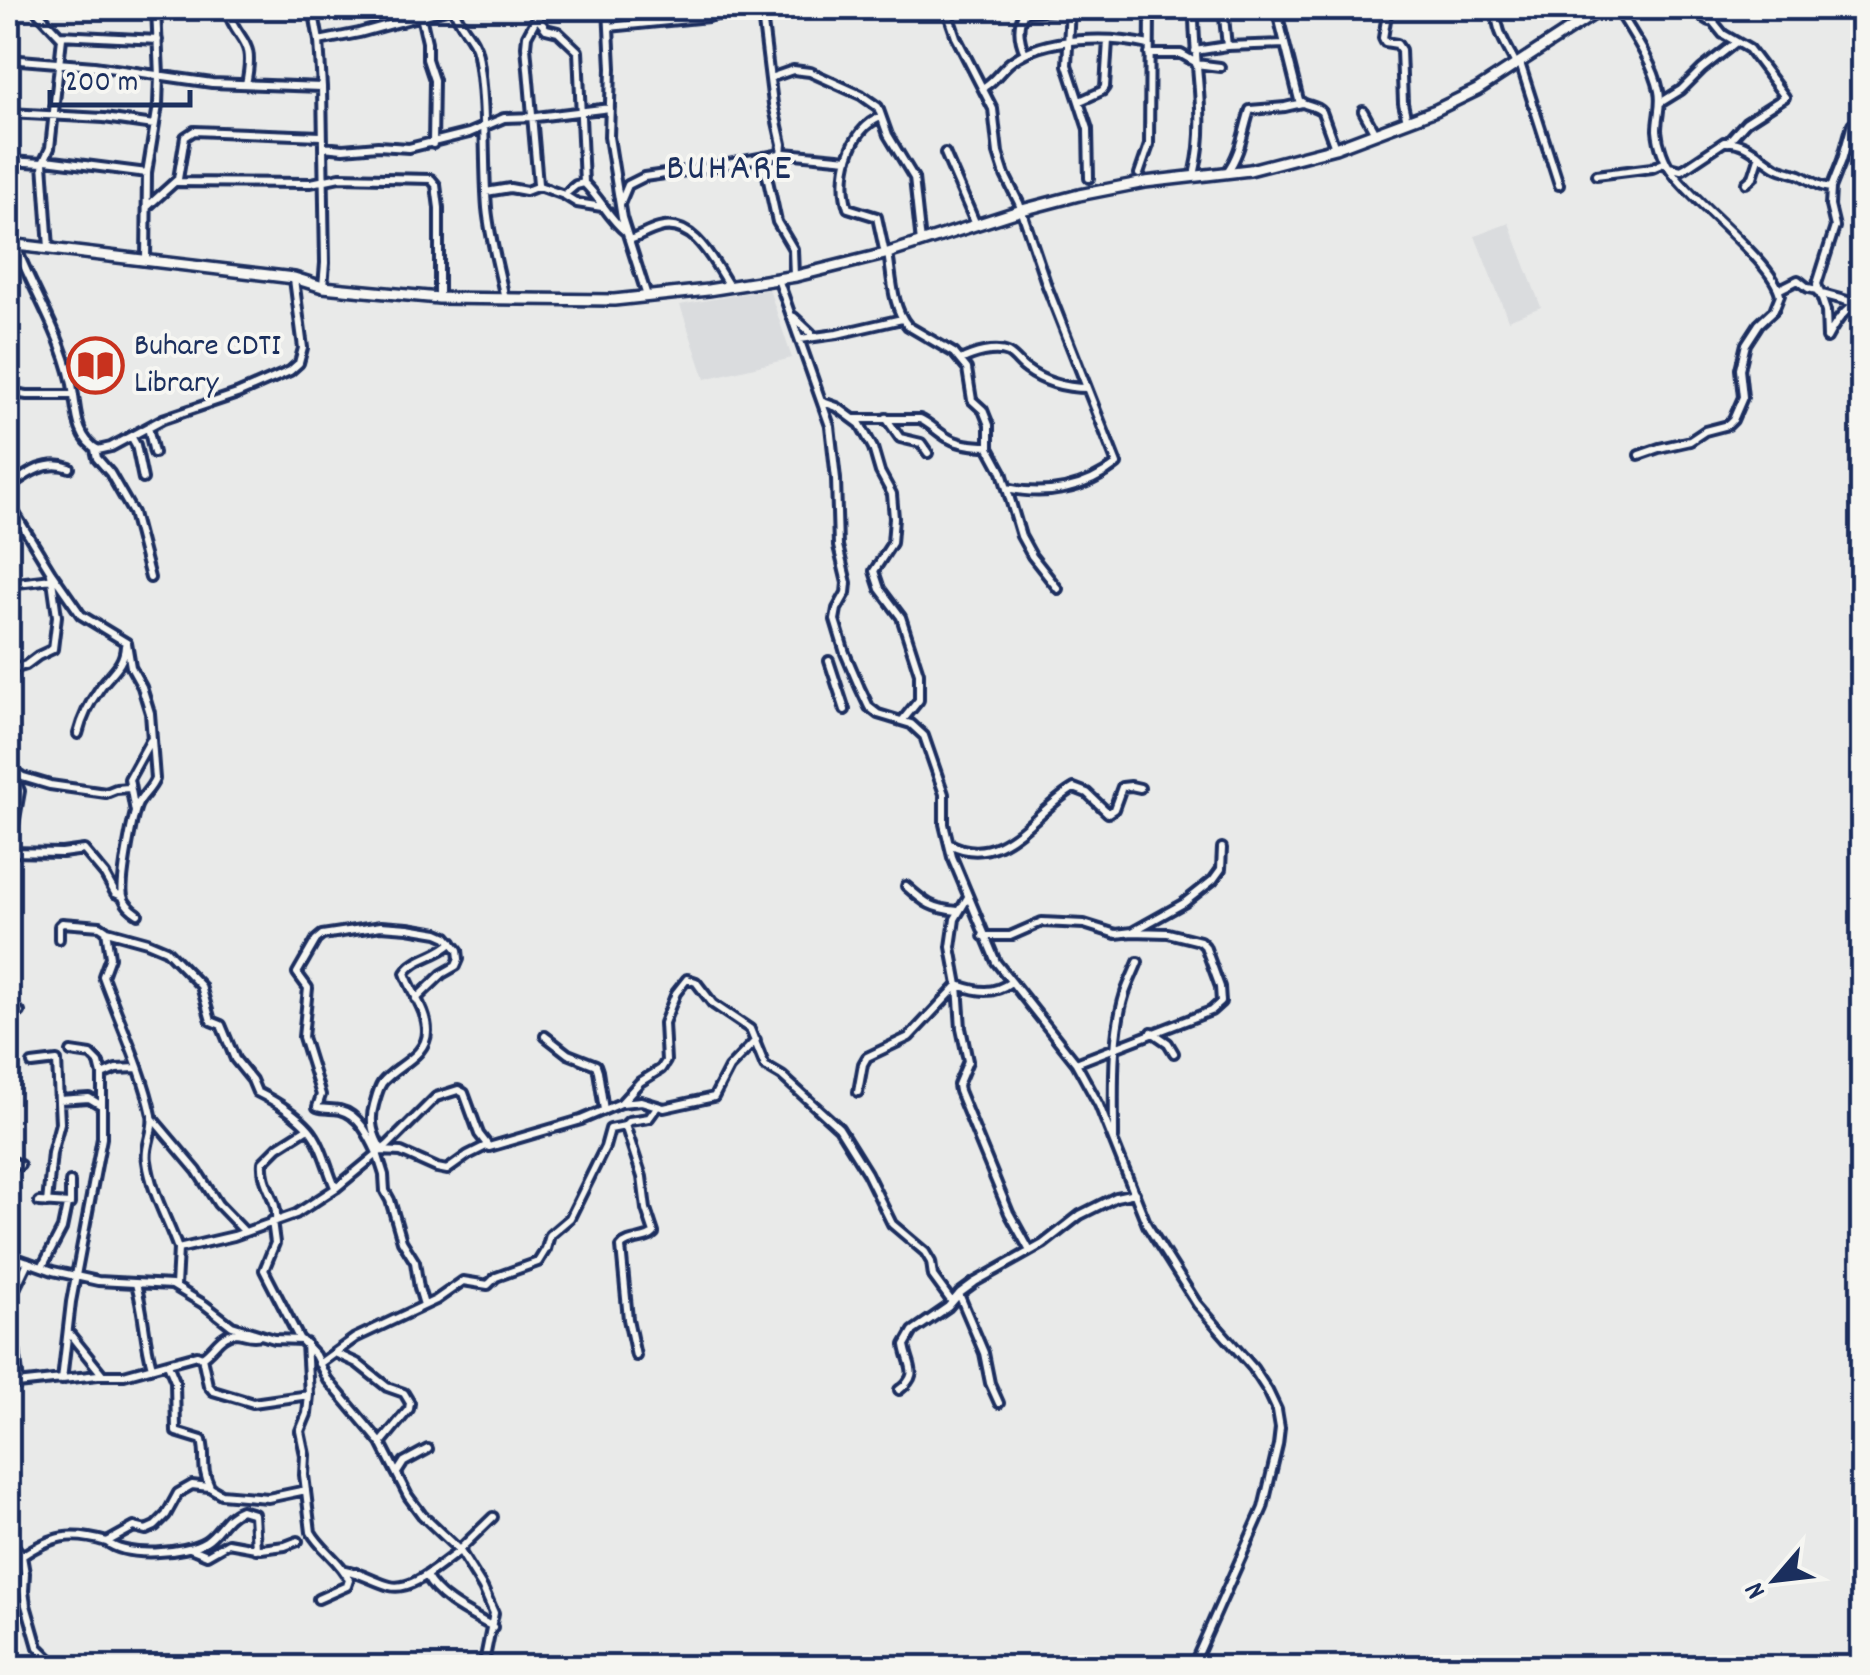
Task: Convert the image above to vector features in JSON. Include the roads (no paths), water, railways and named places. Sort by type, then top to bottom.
[{"type":"main road","points":[[11,244],[294,278],[323,288],[439,298],[614,300],[778,279],[887,254],[1022,210],[1108,188],[1250,170],[1335,148],[1436,110],[1477,90],[1603,8]]},
{"type":"street","points":[[34,8],[60,35],[62,44],[50,148],[44,162],[49,248]]},
{"type":"street","points":[[146,260],[147,173],[159,76],[158,8]]},
{"type":"street","points":[[226,8],[248,46],[246,84]]},
{"type":"street","points":[[313,8],[320,41],[322,87],[323,288]]},
{"type":"street","points":[[398,8],[401,22]]},
{"type":"street","points":[[320,41],[452,8],[478,51],[485,102],[482,126],[488,222],[505,299]]},
{"type":"street","points":[[539,186],[526,46],[542,8]]},
{"type":"street","points":[[608,8],[608,130],[627,236],[647,296]]},
{"type":"street","points":[[946,8],[993,108],[1001,164],[1117,462],[1116,466],[1070,488],[1037,493],[1007,488]]},
{"type":"street","points":[[1026,53],[1020,35],[1024,12],[1070,8],[1067,65],[1088,129],[1089,178]]},
{"type":"street","points":[[1140,174],[1149,144],[1150,8]]},
{"type":"street","points":[[1194,8],[1201,128],[1195,171]]},
{"type":"street","points":[[1223,8],[1227,46]]},
{"type":"street","points":[[1276,8],[1302,103]]},
{"type":"street","points":[[1388,8],[1383,38],[1401,50],[1407,121]]},
{"type":"street","points":[[1497,8],[1498,28],[1518,64],[1559,185]]},
{"type":"street","points":[[1618,8],[1658,86],[1657,129],[1667,164],[1780,289],[1774,310],[1746,344],[1740,369],[1743,397],[1734,420],[1690,441],[1639,455]]},
{"type":"street","points":[[1596,175],[1667,164],[1681,170],[1728,142],[1746,122],[1785,98],[1749,48],[1694,12],[1668,8]]},
{"type":"street","points":[[1702,8],[1717,28]]},
{"type":"street","points":[[609,27],[708,17],[741,9],[758,18],[782,144],[780,154]]},
{"type":"street","points":[[421,16],[434,80],[433,144]]},
{"type":"street","points":[[537,18],[544,28],[558,32],[578,51],[584,184],[627,236]]},
{"type":"street","points":[[60,35],[158,40]]},
{"type":"street","points":[[984,87],[994,82],[1010,63],[1046,46],[1108,40],[1150,44]]},
{"type":"street","points":[[1080,102],[1105,87],[1108,40]]},
{"type":"street","points":[[1660,103],[1681,90],[1736,42]]},
{"type":"street","points":[[1149,54],[1285,44]]},
{"type":"street","points":[[1181,54],[1196,64],[1220,66]]},
{"type":"street","points":[[8,59],[94,66],[212,83],[322,87]]},
{"type":"street","points":[[770,78],[793,70],[810,72],[878,107],[892,143],[914,178],[921,243]]},
{"type":"street","points":[[1226,173],[1242,144],[1250,110],[1302,103],[1319,108],[1335,148]]},
{"type":"street","points":[[323,147],[404,149],[433,144],[498,119],[610,108]]},
{"type":"street","points":[[1364,111],[1375,133]]},
{"type":"street","points":[[8,113],[154,125]]},
{"type":"street","points":[[881,117],[866,126],[852,146],[846,205],[877,217],[902,320],[961,360],[969,376],[972,400],[983,410],[989,425],[989,446],[1026,547],[1058,589]]},
{"type":"street","points":[[1852,124],[1831,188],[1834,227],[1818,291],[1826,311],[1827,338],[1834,325],[1859,302]]},
{"type":"street","points":[[146,208],[176,182],[185,137],[194,131],[322,136]]},
{"type":"street","points":[[1728,142],[1746,145],[1784,170],[1831,188]]},
{"type":"street","points":[[944,153],[974,220]]},
{"type":"street","points":[[620,206],[626,189],[639,178],[780,154],[848,159]]},
{"type":"street","points":[[1746,183],[1753,177],[1760,155]]},
{"type":"street","points":[[763,157],[778,224],[793,249],[794,276]]},
{"type":"street","points":[[8,162],[147,173]]},
{"type":"street","points":[[176,182],[312,184],[355,176],[434,181],[439,208],[439,298]]},
{"type":"street","points":[[564,194],[584,184]]},
{"type":"street","points":[[486,192],[510,188],[526,192],[539,186],[577,203],[603,206]]},
{"type":"street","points":[[627,236],[661,228],[688,232],[709,253],[728,286]]},
{"type":"street","points":[[11,244],[56,338],[80,429],[132,513],[150,578]]},
{"type":"street","points":[[95,449],[111,447],[163,418],[272,380],[296,366],[303,348],[294,278]]},
{"type":"street","points":[[778,279],[830,426],[836,530],[847,584],[836,620],[845,653],[870,707],[878,714],[916,727],[924,736],[944,794],[943,818],[949,843],[996,962],[1076,1063],[1099,1105],[1147,1225],[1197,1304],[1268,1391],[1279,1417],[1275,1462],[1263,1508],[1192,1668]]},
{"type":"street","points":[[1780,289],[1798,280],[1808,288],[1859,302]]},
{"type":"street","points":[[788,309],[812,333]]},
{"type":"street","points":[[800,339],[902,320]]},
{"type":"street","points":[[961,360],[1004,352],[1045,381],[1088,388]]},
{"type":"street","points":[[8,392],[74,395]]},
{"type":"street","points":[[822,402],[838,407],[854,419],[869,438],[892,494],[892,544],[876,567],[874,577],[898,610],[920,686],[919,700],[902,721]]},
{"type":"street","points":[[885,418],[900,438],[921,442],[928,453]]},
{"type":"street","points":[[854,419],[920,419],[952,440],[989,446]]},
{"type":"street","points":[[148,427],[154,453]]},
{"type":"street","points":[[131,436],[142,480]]},
{"type":"street","points":[[70,468],[51,464],[13,483],[8,502],[81,615],[124,640],[130,650],[130,667],[146,699],[156,772],[154,786],[138,804],[126,852],[122,896],[138,914]]},
{"type":"street","points":[[8,584],[52,575]]},
{"type":"street","points":[[8,696],[13,669],[53,649],[56,616],[52,575]]},
{"type":"street","points":[[78,734],[81,720],[97,692],[123,660],[124,640]]},
{"type":"street","points":[[829,662],[846,710]]},
{"type":"street","points":[[914,707],[916,727]]},
{"type":"street","points":[[136,814],[130,775],[152,738]]},
{"type":"street","points":[[10,769],[50,785],[106,793],[129,788]]},
{"type":"street","points":[[10,769],[20,791],[8,853],[84,850],[115,893],[122,896]]},
{"type":"street","points":[[949,843],[970,852],[996,846],[1074,788],[1108,813],[1114,809],[1122,788],[1140,788]]},
{"type":"street","points":[[1132,932],[1184,903],[1213,880],[1221,869],[1222,848]]},
{"type":"street","points":[[906,886],[932,906],[958,911]]},
{"type":"street","points":[[968,897],[953,927],[950,955],[968,1062],[958,1085],[960,1098],[1030,1252]]},
{"type":"street","points":[[970,927],[1010,936],[1042,922],[1084,924],[1116,934],[1168,932],[1205,946],[1222,996],[1214,1009],[1076,1063]]},
{"type":"street","points":[[59,939],[62,923],[100,926],[165,950],[203,989],[211,1021],[221,1025],[235,1060],[257,1092],[277,1101],[308,1128],[336,1188]]},
{"type":"street","points":[[379,1152],[354,1118],[342,1110],[317,1107],[321,1095],[303,1037],[308,988],[298,972],[322,934],[381,926],[438,933],[452,942],[460,956],[456,966],[416,999]]},
{"type":"street","points":[[106,931],[110,957],[103,976],[126,1032],[153,1119],[218,1204],[245,1232]]},
{"type":"street","points":[[424,1305],[414,1262],[384,1191],[372,1114],[381,1084],[412,1059],[426,1038],[423,1012],[405,976],[406,969],[452,942]]},
{"type":"street","points":[[1114,1142],[1116,1048],[1125,994],[1138,962]]},
{"type":"street","points":[[621,1103],[640,1082],[661,1069],[666,1061],[664,1022],[676,992],[686,980],[698,984],[710,1002],[746,1026],[756,1040],[765,1066],[782,1076],[846,1137],[892,1224],[926,1252],[934,1276],[952,1302]]},
{"type":"street","points":[[958,985],[993,991],[1011,982]]},
{"type":"street","points":[[858,1092],[867,1057],[909,1036],[958,985]]},
{"type":"street","points":[[8,1014],[20,1012]]},
{"type":"street","points":[[1151,1032],[1168,1043],[1174,1053]]},
{"type":"street","points":[[545,1036],[568,1054],[596,1065],[604,1110]]},
{"type":"street","points":[[379,1152],[401,1152],[447,1170],[486,1146],[581,1120],[621,1103],[640,1100],[664,1108],[714,1097],[726,1072],[756,1040]]},
{"type":"street","points":[[62,1380],[102,1138],[102,1075],[94,1056],[71,1052]]},
{"type":"street","points":[[32,1064],[57,1061],[60,1123],[44,1202],[71,1203],[70,1182]]},
{"type":"street","points":[[102,1075],[116,1069],[137,1068]]},
{"type":"street","points":[[178,1249],[296,1214],[336,1188],[436,1097],[462,1090],[486,1146]]},
{"type":"street","points":[[59,1100],[89,1098],[100,1105]]},
{"type":"street","points":[[319,1364],[355,1338],[443,1296],[462,1281],[488,1285],[496,1277],[538,1262],[550,1235],[570,1218],[610,1130],[629,1121],[649,1118],[656,1107]]},
{"type":"street","points":[[153,1119],[146,1159],[178,1249],[176,1286]]},
{"type":"street","points":[[624,1126],[642,1177],[654,1233],[621,1246],[628,1320],[636,1356]]},
{"type":"street","points":[[308,1128],[263,1162],[264,1181],[276,1208],[275,1243],[264,1270],[332,1386],[381,1443],[403,1490],[422,1515],[460,1550],[489,1600],[494,1613],[493,1627],[483,1668]]},
{"type":"street","points":[[8,1160],[20,1165]]},
{"type":"street","points":[[899,1390],[912,1374],[906,1349],[910,1335],[959,1294],[1057,1235],[1080,1215],[1116,1197],[1135,1193]]},
{"type":"street","points":[[42,1267],[62,1228],[67,1204]]},
{"type":"street","points":[[8,1255],[98,1281],[176,1286],[228,1325],[274,1339],[303,1341]]},
{"type":"street","points":[[19,1383],[9,1310],[28,1262]]},
{"type":"street","points":[[136,1284],[152,1367]]},
{"type":"street","points":[[959,1294],[984,1353],[999,1403]]},
{"type":"street","points":[[68,1332],[102,1375]]},
{"type":"street","points":[[8,1385],[124,1375],[191,1356],[202,1357],[226,1336],[236,1333],[252,1338],[261,1335]]},
{"type":"street","points":[[303,1341],[309,1395],[300,1431],[312,1534],[345,1570],[349,1580],[348,1585],[318,1599]]},
{"type":"street","points":[[334,1353],[358,1363],[387,1387],[404,1392],[409,1401],[410,1408],[381,1443]]},
{"type":"street","points":[[202,1357],[208,1385],[218,1394],[256,1403],[309,1395]]},
{"type":"street","points":[[168,1364],[175,1381],[176,1432],[202,1440],[203,1472],[210,1488]]},
{"type":"street","points":[[397,1474],[404,1462],[428,1449]]},
{"type":"street","points":[[107,1542],[130,1528],[146,1530],[154,1526],[166,1515],[174,1498],[192,1486],[221,1494],[268,1498],[306,1490]]},
{"type":"street","points":[[22,1556],[45,1540],[88,1536],[126,1552],[189,1547],[206,1541],[228,1517],[241,1510],[254,1514],[256,1549]]},
{"type":"street","points":[[345,1570],[395,1588],[426,1576],[472,1540],[493,1517]]},
{"type":"street","points":[[8,1538],[22,1556],[26,1605],[38,1647],[59,1668]]},
{"type":"street","points":[[189,1547],[207,1555],[228,1544],[256,1549],[298,1541]]},
{"type":"street","points":[[426,1576],[440,1593],[493,1627]]},
{"type":"place","name":"Buhare CDTI Library","points":[[95,366]]},
{"type":"district","name":"BUHARE","points":[[730,170]]}]
